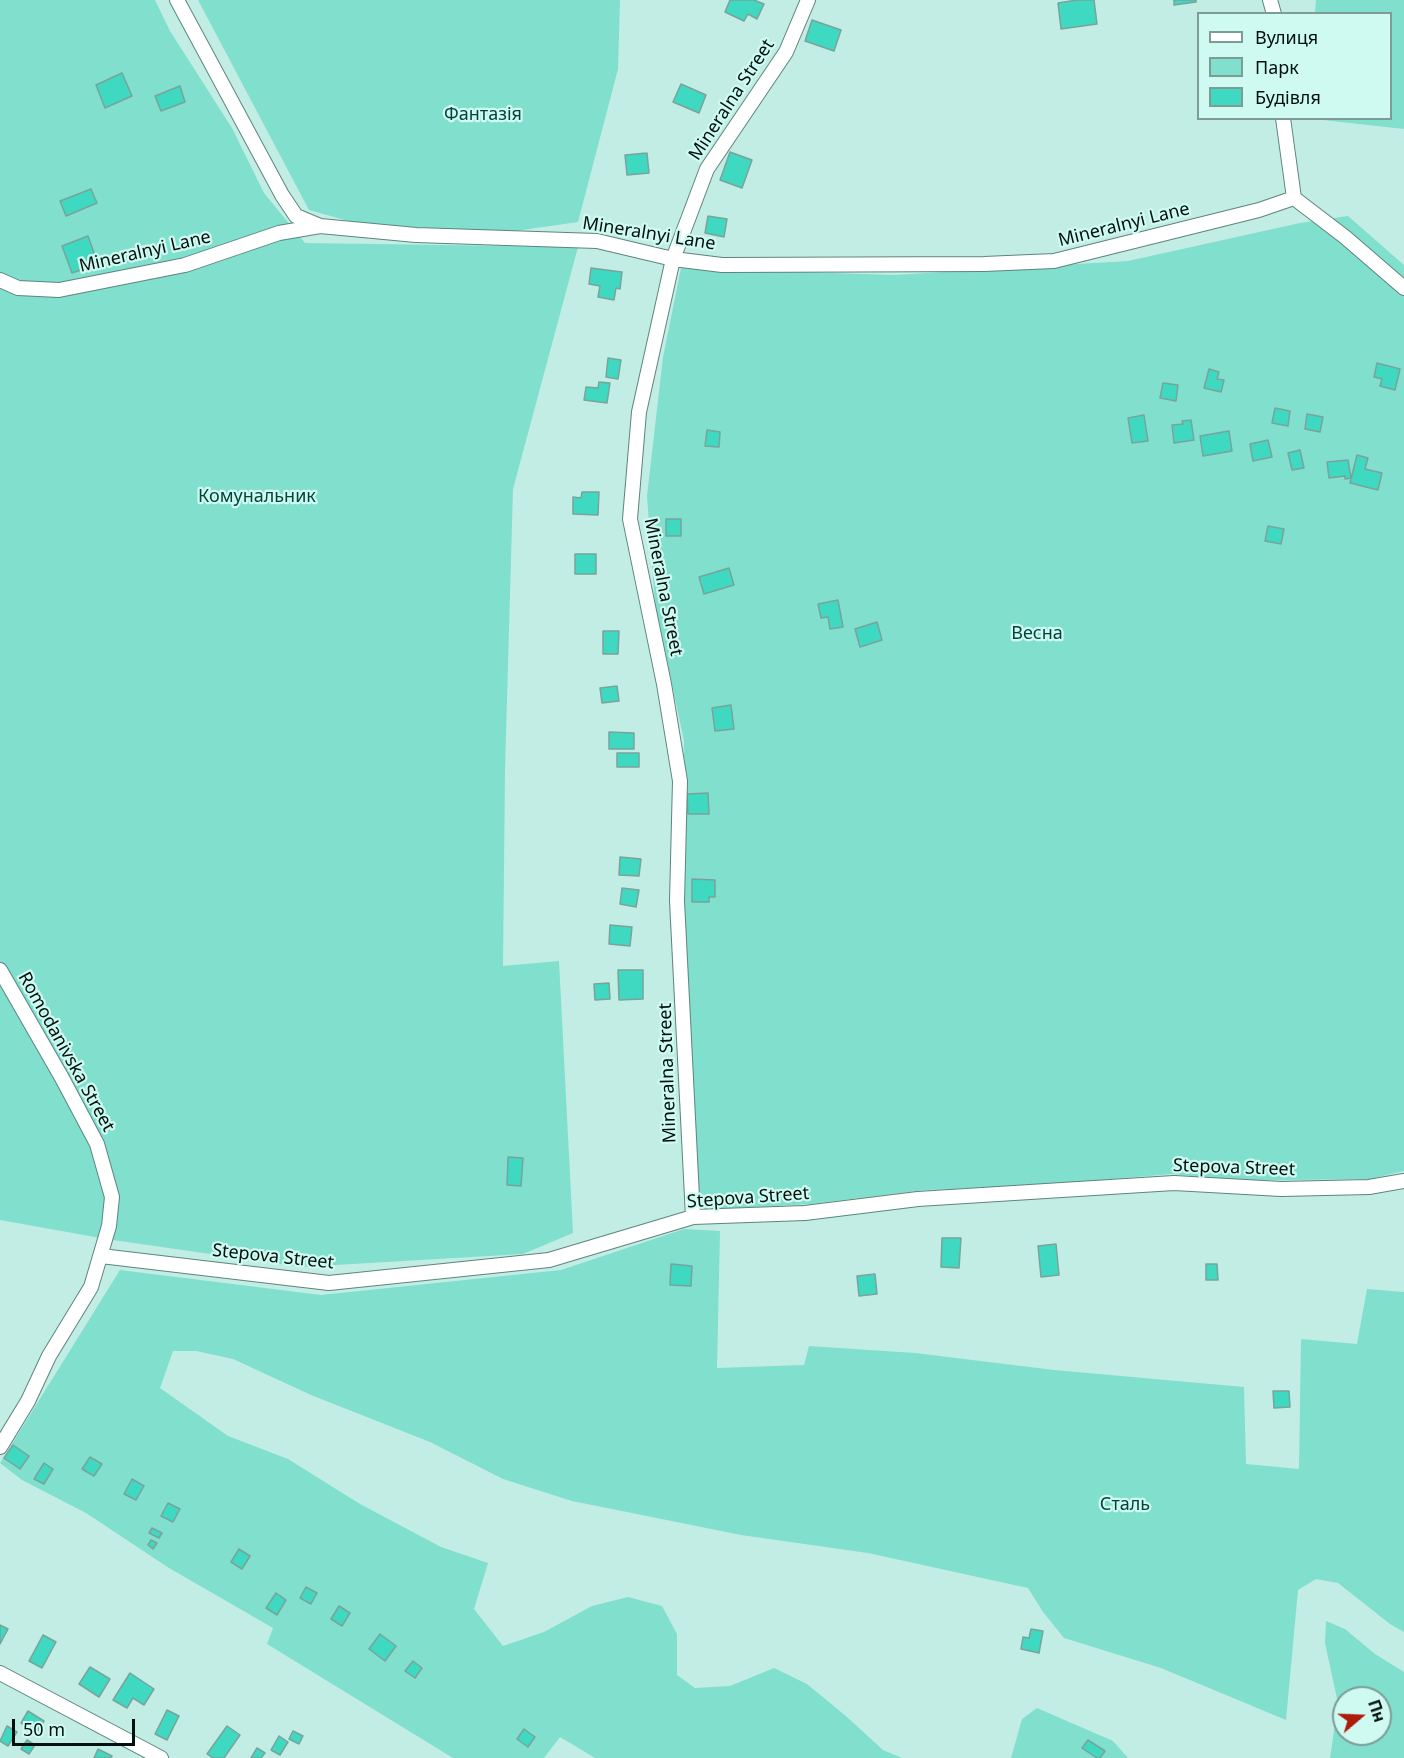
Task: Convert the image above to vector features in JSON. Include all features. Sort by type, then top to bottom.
[{"type":"street","points":[[177,0],[282,195],[296,216],[320,226]]},
{"type":"street","name":"Mineralna Street","points":[[693,1216],[677,901],[680,781],[664,684],[630,519],[639,412],[673,259],[707,169],[786,52],[808,0]]},
{"type":"street","points":[[1283,120],[1294,198],[1345,237],[1404,288]]},
{"type":"street","name":"Mineralnyi Lane","points":[[0,280],[18,288],[59,290],[185,265],[279,233],[320,226],[416,235],[597,241],[673,259],[722,265],[984,264],[1054,261],[1259,210],[1294,198]]},
{"type":"street","name":"Romodanivska Street","points":[[0,970],[98,1144],[112,1197],[109,1226],[91,1287],[49,1356],[28,1401],[0,1448]]},
{"type":"street","name":"Stepova Street","points":[[101,1256],[329,1283],[549,1260],[693,1216],[805,1213],[918,1199],[1174,1183],[1281,1189],[1369,1187],[1404,1181]]},
{"type":"street","points":[[0,1673],[161,1758]]},
{"type":"green space","name":"Комунальник","points":[[0,0],[155,0],[170,31],[232,128],[264,193],[305,243],[578,247],[513,489],[505,770],[503,966],[559,961],[573,1233],[523,1254],[301,1267],[106,1239],[0,1220]]},
{"type":"green space","name":"Фантазія","points":[[198,0],[620,0],[618,69],[578,222],[508,232],[359,224],[309,210]]},
{"type":"green space","points":[[1316,0],[1404,0],[1404,129],[1323,120],[1392,120],[1392,12],[1315,12]]},
{"type":"green space","name":"Весна","points":[[1348,216],[1404,265],[1404,1171],[1370,1179],[1228,1180],[1172,1174],[1028,1186],[925,1190],[811,1204],[699,1210],[682,925],[684,741],[655,604],[647,496],[663,357],[681,268],[894,275],[1128,261],[1300,223]]},
{"type":"green space","name":"Сталь","points":[[684,1229],[720,1231],[717,1368],[804,1365],[809,1346],[915,1353],[1054,1370],[1244,1387],[1246,1464],[1299,1469],[1301,1339],[1357,1344],[1367,1289],[1404,1292],[1404,1632],[1390,1624],[1338,1583],[1316,1579],[1298,1590],[1286,1720],[1161,1668],[1064,1638],[1043,1612],[1028,1588],[868,1553],[741,1535],[572,1501],[503,1479],[430,1442],[311,1395],[233,1359],[196,1351],[173,1351],[160,1388],[228,1436],[288,1459],[360,1504],[441,1547],[488,1563],[474,1609],[503,1646],[544,1632],[592,1606],[628,1597],[662,1606],[677,1634],[677,1675],[695,1688],[730,1686],[774,1668],[807,1684],[883,1750],[902,1758],[595,1758],[560,1737],[544,1758],[453,1758],[267,1644],[273,1628],[169,1568],[86,1513],[22,1480],[0,1463],[120,1270],[321,1295],[561,1270]]},
{"type":"green space","points":[[1326,1621],[1345,1629],[1375,1654],[1404,1672],[1404,1758],[1330,1758],[1332,1744],[1392,1746],[1392,1686],[1334,1686],[1325,1643]]},
{"type":"green space","points":[[1037,1708],[1113,1741],[1128,1758],[1011,1758],[1022,1719]]},
{"type":"building","points":[[730,0],[754,0],[764,4],[757,19],[748,14],[744,21],[725,12]]},
{"type":"building","points":[[1094,0],[1097,24],[1061,29],[1058,3]]},
{"type":"building","points":[[1174,0],[1196,0],[1196,2],[1174,5]]},
{"type":"building","points":[[812,20],[841,30],[834,51],[805,41]]},
{"type":"building","points":[[122,73],[132,96],[105,108],[96,85]]},
{"type":"building","points":[[681,84],[706,95],[699,113],[673,102]]},
{"type":"building","points":[[180,86],[185,102],[161,111],[155,96]]},
{"type":"building","points":[[730,152],[752,160],[742,188],[720,180]]},
{"type":"building","points":[[647,153],[649,173],[627,175],[625,155]]},
{"type":"building","points":[[91,189],[97,203],[66,216],[60,201]]},
{"type":"building","points":[[708,216],[727,219],[724,237],[705,233]]},
{"type":"building","points":[[88,236],[98,264],[72,273],[62,246]]},
{"type":"building","points":[[591,268],[622,272],[620,289],[616,288],[614,300],[598,297],[600,286],[589,284]]},
{"type":"building","points":[[608,358],[621,360],[618,379],[606,377]]},
{"type":"building","points":[[1377,363],[1400,369],[1395,390],[1380,386],[1382,379],[1374,377]]},
{"type":"building","points":[[1209,369],[1219,372],[1217,379],[1224,380],[1221,392],[1204,388]]},
{"type":"building","points":[[599,382],[610,383],[607,403],[584,400],[586,387],[598,388]]},
{"type":"building","points":[[1163,383],[1178,385],[1176,401],[1160,398]]},
{"type":"building","points":[[1275,408],[1290,411],[1288,426],[1272,423]]},
{"type":"building","points":[[1307,414],[1323,417],[1320,432],[1305,429]]},
{"type":"building","points":[[1144,415],[1148,441],[1132,443],[1128,418]]},
{"type":"building","points":[[1191,420],[1194,440],[1174,443],[1172,425],[1183,424],[1182,421]]},
{"type":"building","points":[[707,430],[720,432],[719,447],[705,446]]},
{"type":"building","points":[[1229,431],[1232,451],[1203,456],[1200,436]]},
{"type":"building","points":[[1268,440],[1272,457],[1253,461],[1250,444]]},
{"type":"building","points":[[1300,450],[1304,468],[1292,470],[1288,453]]},
{"type":"building","points":[[1357,455],[1368,458],[1365,469],[1382,473],[1378,490],[1350,483]]},
{"type":"building","points":[[1348,460],[1351,478],[1345,479],[1345,476],[1329,478],[1327,462]]},
{"type":"building","points":[[582,492],[599,492],[598,515],[573,514],[573,497],[581,498]]},
{"type":"building","points":[[666,519],[681,519],[681,536],[666,536]]},
{"type":"building","points":[[1268,526],[1284,529],[1281,544],[1265,541]]},
{"type":"building","points":[[575,554],[596,554],[596,574],[575,574]]},
{"type":"building","points":[[729,568],[734,585],[704,594],[699,577]]},
{"type":"building","points":[[838,600],[843,627],[830,629],[828,617],[821,618],[818,604]]},
{"type":"building","points":[[877,622],[882,640],[860,647],[855,629]]},
{"type":"building","points":[[603,631],[619,631],[618,654],[603,654]]},
{"type":"building","points":[[617,686],[619,701],[602,703],[600,688]]},
{"type":"building","points":[[731,705],[734,729],[715,731],[712,708]]},
{"type":"building","points":[[609,732],[634,733],[634,749],[609,749]]},
{"type":"building","points":[[617,753],[639,753],[639,767],[617,767]]},
{"type":"building","points":[[708,793],[709,814],[688,814],[687,794]]},
{"type":"building","points":[[620,857],[641,859],[639,876],[619,875]]},
{"type":"building","points":[[692,879],[715,880],[715,897],[709,897],[709,902],[692,902]]},
{"type":"building","points":[[622,888],[639,890],[636,907],[620,904]]},
{"type":"building","points":[[610,925],[632,927],[630,946],[609,944]]},
{"type":"building","points":[[618,970],[643,970],[643,999],[619,1000]]},
{"type":"building","points":[[609,983],[610,999],[595,1000],[594,984]]},
{"type":"building","points":[[508,1157],[523,1158],[521,1186],[507,1185]]},
{"type":"building","points":[[942,1238],[961,1238],[959,1268],[941,1267]]},
{"type":"building","points":[[1056,1244],[1059,1275],[1041,1277],[1038,1246]]},
{"type":"building","points":[[671,1264],[692,1266],[691,1286],[670,1285]]},
{"type":"building","points":[[1206,1264],[1217,1264],[1218,1280],[1206,1280]]},
{"type":"building","points":[[875,1274],[877,1294],[859,1296],[857,1276]]},
{"type":"building","points":[[1273,1391],[1289,1391],[1290,1407],[1274,1408]]},
{"type":"building","points":[[13,1445],[29,1456],[20,1469],[4,1458]]},
{"type":"building","points":[[90,1457],[102,1464],[94,1476],[82,1469]]},
{"type":"building","points":[[44,1463],[53,1469],[44,1484],[34,1479]]},
{"type":"building","points":[[132,1479],[144,1486],[136,1500],[124,1494]]},
{"type":"building","points":[[168,1503],[180,1509],[173,1522],[161,1516]]},
{"type":"building","points":[[152,1528],[162,1533],[159,1538],[149,1533]]},
{"type":"building","points":[[151,1540],[157,1543],[153,1549],[148,1545]]},
{"type":"building","points":[[239,1549],[250,1556],[242,1569],[231,1562]]},
{"type":"building","points":[[306,1587],[317,1593],[311,1604],[300,1598]]},
{"type":"building","points":[[276,1593],[286,1600],[277,1615],[266,1608]]},
{"type":"building","points":[[339,1606],[350,1613],[342,1626],[331,1619]]},
{"type":"building","points":[[0,1625],[8,1629],[0,1644]]},
{"type":"building","points":[[1031,1629],[1043,1631],[1039,1653],[1021,1649],[1023,1637],[1029,1638]]},
{"type":"building","points":[[380,1634],[396,1646],[385,1661],[369,1649]]},
{"type":"building","points":[[43,1635],[56,1642],[42,1668],[29,1661]]},
{"type":"building","points":[[413,1661],[422,1668],[415,1678],[405,1671]]},
{"type":"building","points":[[90,1667],[110,1679],[99,1697],[79,1684]]},
{"type":"building","points":[[130,1673],[154,1689],[144,1705],[133,1698],[127,1708],[113,1700]]},
{"type":"building","points":[[167,1710],[179,1716],[167,1740],[155,1734]]},
{"type":"building","points":[[28,1711],[44,1721],[37,1732],[21,1723]]},
{"type":"building","points":[[7,1726],[17,1732],[8,1746],[0,1741]]},
{"type":"building","points":[[227,1726],[240,1735],[224,1758],[213,1758],[207,1754]]},
{"type":"building","points":[[524,1729],[535,1737],[528,1747],[517,1739]]},
{"type":"building","points":[[293,1731],[303,1736],[299,1744],[289,1739]]},
{"type":"building","points":[[279,1736],[288,1742],[280,1755],[271,1750]]},
{"type":"building","points":[[27,1740],[35,1745],[29,1754],[21,1749]]},
{"type":"building","points":[[1088,1740],[1105,1751],[1100,1758],[1082,1748]]},
{"type":"building","points":[[257,1748],[265,1753],[261,1758],[251,1758]]},
{"type":"building","points":[[98,1749],[112,1756],[111,1758],[94,1758]]}]
